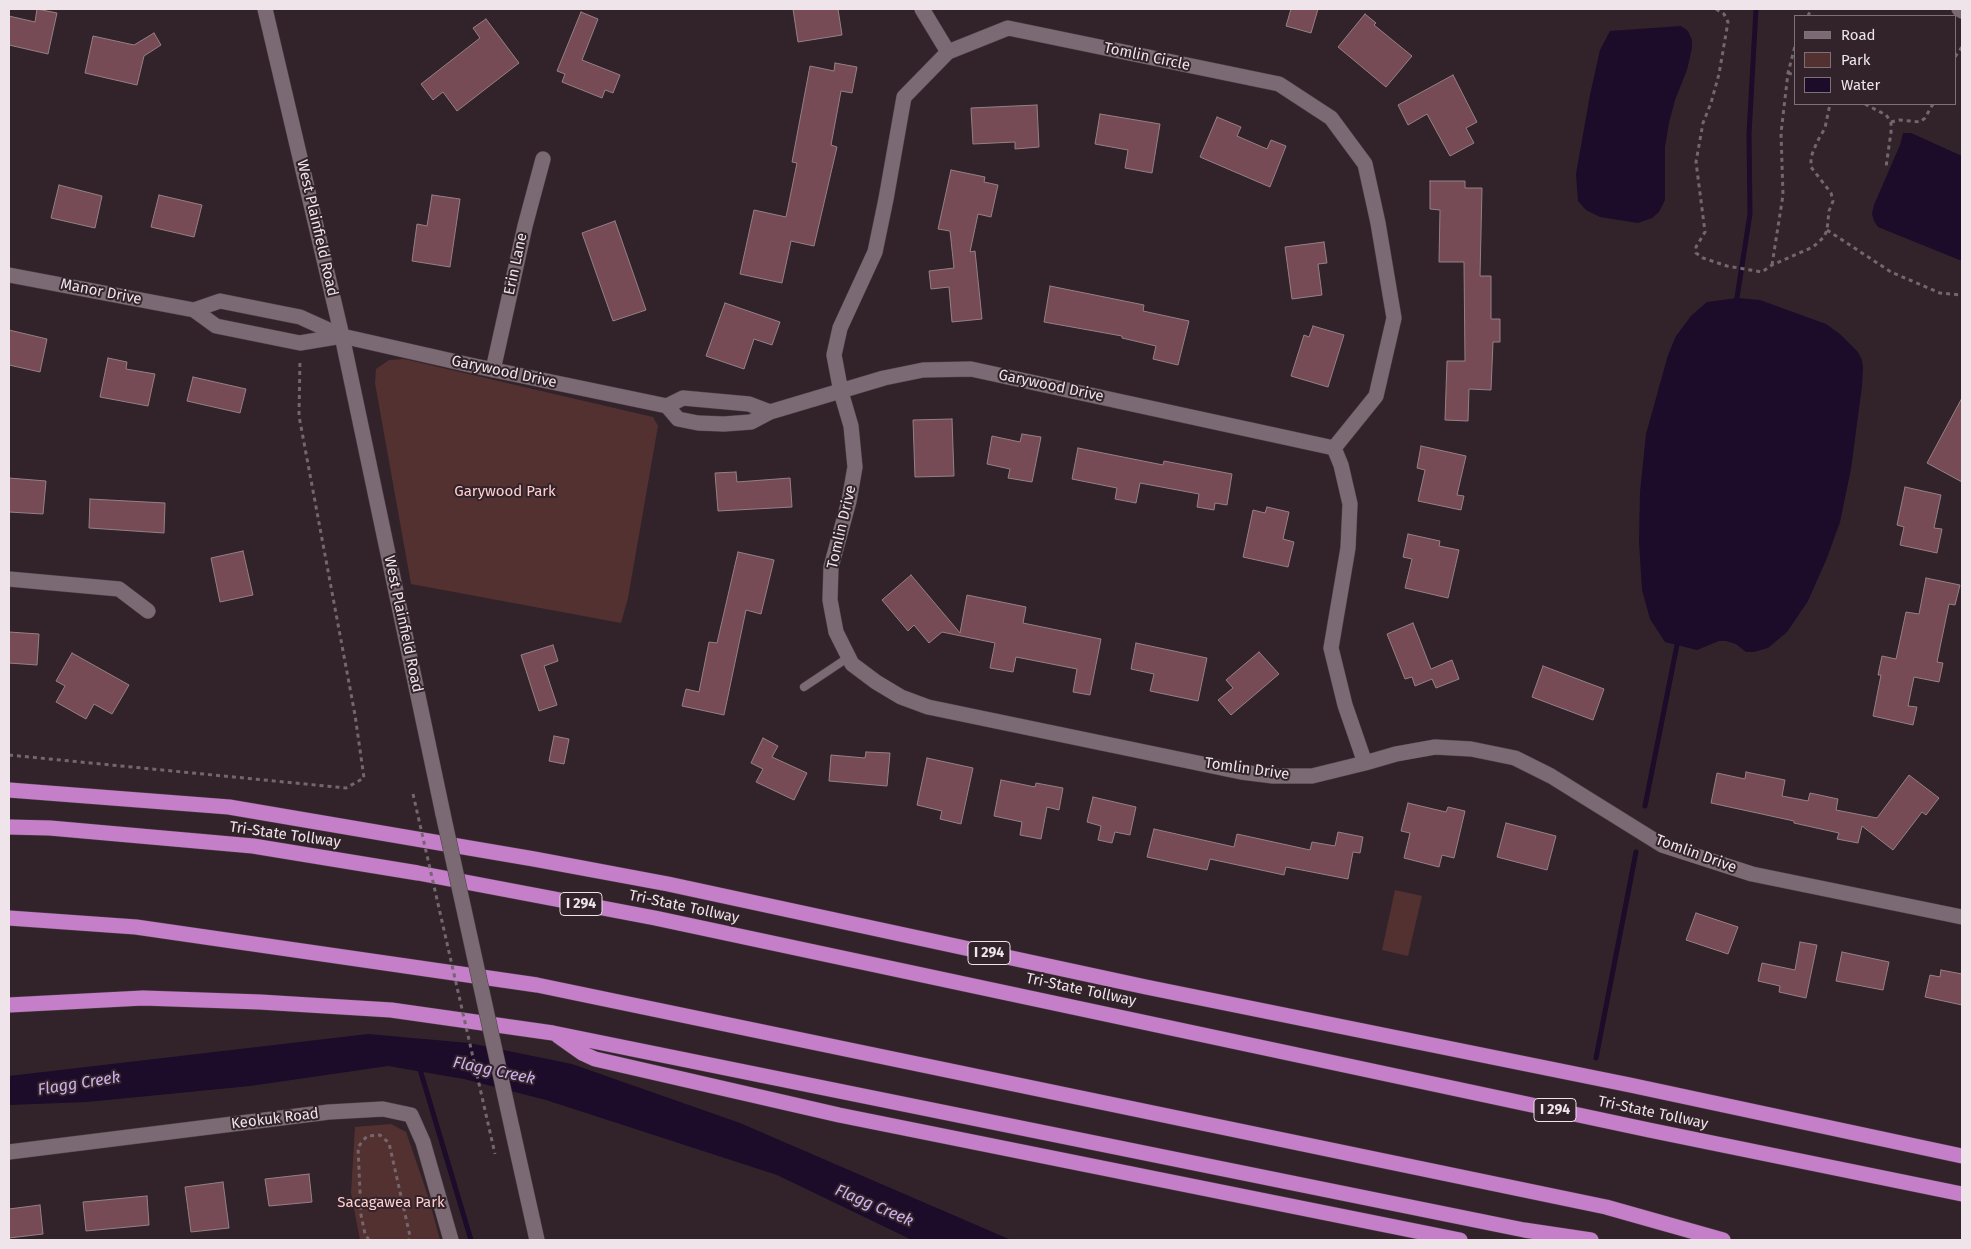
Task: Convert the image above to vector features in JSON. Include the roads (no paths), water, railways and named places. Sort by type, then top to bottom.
[{"type":"highway","name":"Tri-State Tollway","points":[[9,790],[229,807],[534,858],[668,884],[1136,985],[1630,1085],[1962,1156]]},
{"type":"highway","name":"Tri-State Tollway","points":[[9,827],[50,828],[253,846],[437,877],[675,922],[1649,1130],[1962,1194]]},
{"type":"highway","points":[[9,918],[136,927],[537,984],[1606,1207],[1723,1240]]},
{"type":"highway","points":[[9,1005],[143,998],[260,1002],[391,1010],[553,1033],[1524,1230],[1591,1240]]},
{"type":"highway","points":[[553,1033],[582,1053],[595,1059],[820,1111],[1460,1240]]},
{"type":"street","name":"West Plainfield Road","points":[[265,9],[342,336],[443,814],[537,1240]]},
{"type":"street","points":[[922,9],[948,52]]},
{"type":"street","name":"Tomlin Circle","points":[[841,392],[834,355],[840,328],[875,252],[904,97],[948,52],[1008,28],[1279,84],[1331,118],[1365,164],[1378,223],[1394,318],[1376,396],[1334,448]]},
{"type":"street","name":"Erin Lane","points":[[493,370],[525,226],[543,159]]},
{"type":"street","name":"Manor Drive","points":[[9,275],[194,310],[216,326],[300,343],[342,336]]},
{"type":"street","name":"Manor Drive","points":[[194,310],[220,301],[300,317],[342,336]]},
{"type":"street","name":"Garywood Drive","points":[[342,336],[667,406],[678,419],[698,423],[751,422],[770,412],[884,378],[923,370],[971,369],[1334,448]]},
{"type":"street","name":"Tomlin Drive","points":[[841,392],[850,426],[855,467],[830,567],[830,600],[836,632],[852,664],[876,682],[901,697],[928,706],[1221,768],[1273,776],[1312,776],[1396,754],[1435,747],[1471,749],[1515,758],[1551,776],[1662,845],[1752,874],[1962,917]]},
{"type":"street","name":"Garywood Drive","points":[[667,406],[683,398],[749,404],[770,412]]},
{"type":"street","points":[[1334,448],[1341,465],[1350,504],[1348,548],[1331,648],[1345,706],[1365,763]]},
{"type":"street","points":[[9,579],[119,589],[148,611]]},
{"type":"street","name":"Keokuk Road","points":[[9,1152],[329,1112],[383,1109],[411,1114],[423,1142],[451,1240]]},
{"type":"lane","points":[[804,688],[848,657]]},
{"type":"water","points":[[1681,26],[1688,31],[1692,40],[1692,48],[1687,70],[1675,100],[1669,123],[1665,147],[1665,200],[1659,212],[1652,218],[1638,223],[1600,217],[1586,210],[1578,201],[1576,174],[1600,50],[1610,31]]},
{"type":"water","points":[[1903,133],[1911,133],[1962,156],[1962,261],[1878,227],[1874,221],[1872,214],[1874,205],[1900,145]]},
{"type":"water","points":[[1737,298],[1760,300],[1826,324],[1840,334],[1858,352],[1863,368],[1851,469],[1840,522],[1827,558],[1808,601],[1787,632],[1768,648],[1754,652],[1746,652],[1736,644],[1726,641],[1719,641],[1697,650],[1665,642],[1650,619],[1642,590],[1639,542],[1640,492],[1646,434],[1668,355],[1676,336],[1691,316],[1707,302]]},
{"type":"water","name":"Flagg Creek","points":[[368,1034],[469,1043],[572,1064],[740,1123],[1011,1240],[912,1240],[777,1175],[546,1100],[464,1079],[388,1066],[250,1086],[87,1102],[9,1105],[9,1076]]},
{"type":"waterway","points":[[1736,304],[1750,214],[1749,134],[1756,9]]},
{"type":"waterway","points":[[1645,806],[1678,640]]},
{"type":"waterway","points":[[1596,1058],[1636,852]]},
{"type":"waterway","points":[[419,1066],[471,1240]]},
{"type":"park label","name":"Garywood Park","points":[[505,492]]},
{"type":"park label","name":"Sacagawea Park","points":[[391,1203]]}]
